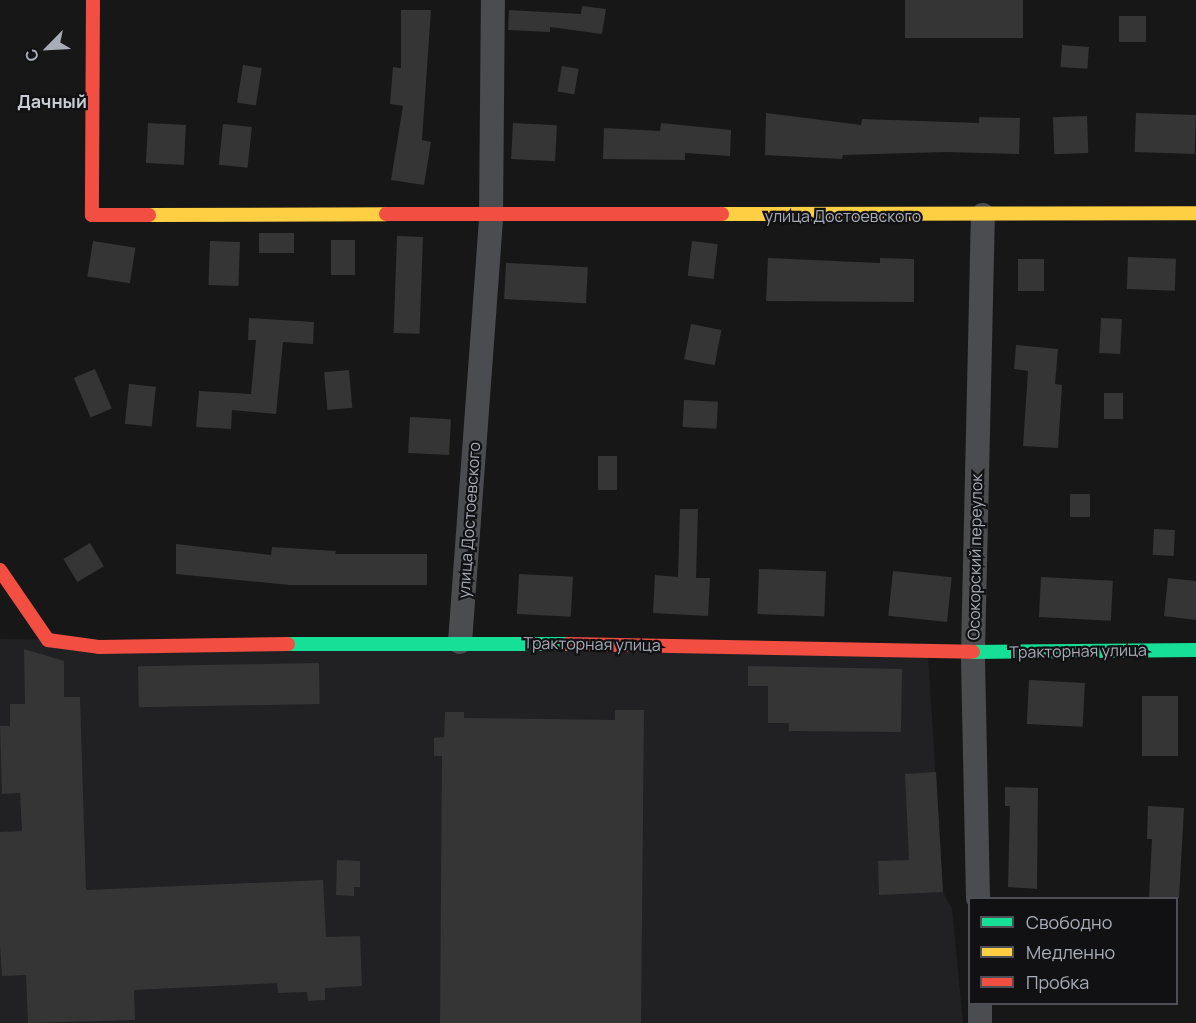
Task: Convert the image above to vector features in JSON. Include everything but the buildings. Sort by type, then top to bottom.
[{"type":"street","name":"улица Достоевского","points":[[93,0],[92,215],[490,218],[1196,213]]},
{"type":"street","name":"улица Достоевского","points":[[460,642],[490,218],[493,0]]},
{"type":"street","name":"Осокорский переулок","points":[[978,897],[973,652],[983,215]]},
{"type":"street","name":"Тракторная улица","points":[[0,570],[6,595],[48,640],[99,647],[460,642],[973,652],[1196,650]]},
{"type":"street","points":[[980,1005],[980,1023]]},
{"type":"shaded area","points":[[0,639],[928,655],[943,892],[952,909],[963,1023],[0,1023]]},
{"type":"traffic: fast","points":[[288,644],[568,644]]},
{"type":"traffic: fast","points":[[973,652],[1196,650]]},
{"type":"traffic: slow","points":[[722,214],[1196,213]]},
{"type":"traffic: slow","points":[[149,215],[386,214]]},
{"type":"traffic: jam","points":[[93,0],[92,215],[149,215]]},
{"type":"traffic: jam","points":[[386,214],[722,214]]},
{"type":"traffic: jam","points":[[0,570],[48,640],[99,647],[288,644]]},
{"type":"traffic: jam","points":[[568,644],[973,652]]},
{"type":"district","name":"Дачный","points":[[52,101]]}]
